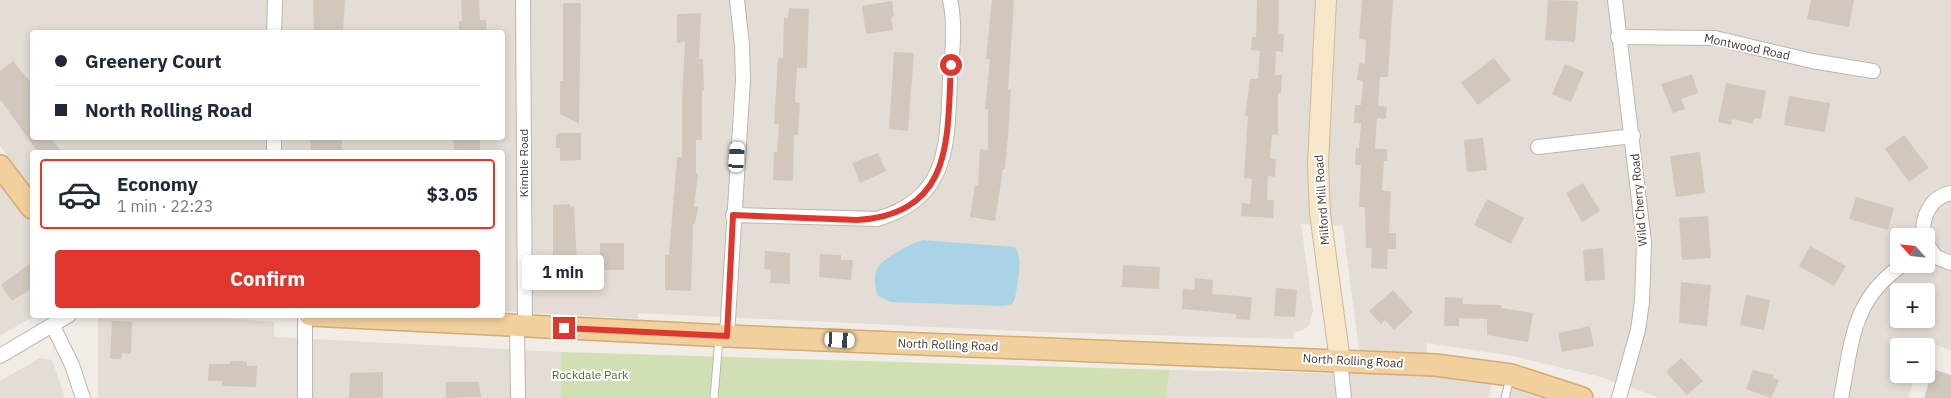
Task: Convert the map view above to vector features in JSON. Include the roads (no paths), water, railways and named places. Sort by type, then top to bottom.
[{"type":"main road","name":"Milford Mill Road","points":[[1326,0],[1318,164],[1320,213],[1340,361]]},
{"type":"main road","points":[[0,166],[30,205]]},
{"type":"main road","name":"North Rolling Road","points":[[368,318],[723,336],[1435,365],[1511,375],[1582,398]]},
{"type":"street","points":[[274,30],[275,0]]},
{"type":"street","name":"Kimble Road","points":[[518,398],[521,326],[523,0]]},
{"type":"street","points":[[723,336],[743,80],[742,45],[737,0]]},
{"type":"street","points":[[733,215],[877,219],[893,214],[910,205],[926,191],[940,167],[947,136],[953,29],[950,0]]},
{"type":"street","name":"Wild Cherry Road","points":[[1615,0],[1618,37],[1633,136],[1644,242],[1644,274],[1638,330],[1619,398]]},
{"type":"street","name":"Montwood Road","points":[[1618,37],[1715,38],[1812,61],[1874,71]]},
{"type":"street","points":[[1538,147],[1633,136]]},
{"type":"street","points":[[1925,228],[1924,219],[1928,209],[1938,199],[1951,193]]},
{"type":"street","points":[[1935,256],[1951,263]]},
{"type":"street","points":[[1841,398],[1852,340],[1866,300],[1890,273]]},
{"type":"street","points":[[0,356],[65,318]]},
{"type":"street","points":[[305,318],[305,398]]},
{"type":"street","points":[[53,326],[72,365],[83,398]]},
{"type":"street","name":"Milford Mill Road","points":[[1340,361],[1344,398]]},
{"type":"lane","points":[[714,398],[723,336]]},
{"type":"lane","points":[[1505,398],[1511,375]]},
{"type":"water","points":[[923,240],[1015,247],[1019,259],[1019,272],[1015,299],[1012,304],[1003,306],[891,302],[878,296],[875,279],[880,265],[898,252]]},
{"type":"park label","name":"Rockdale Park","points":[[590,375]]}]
